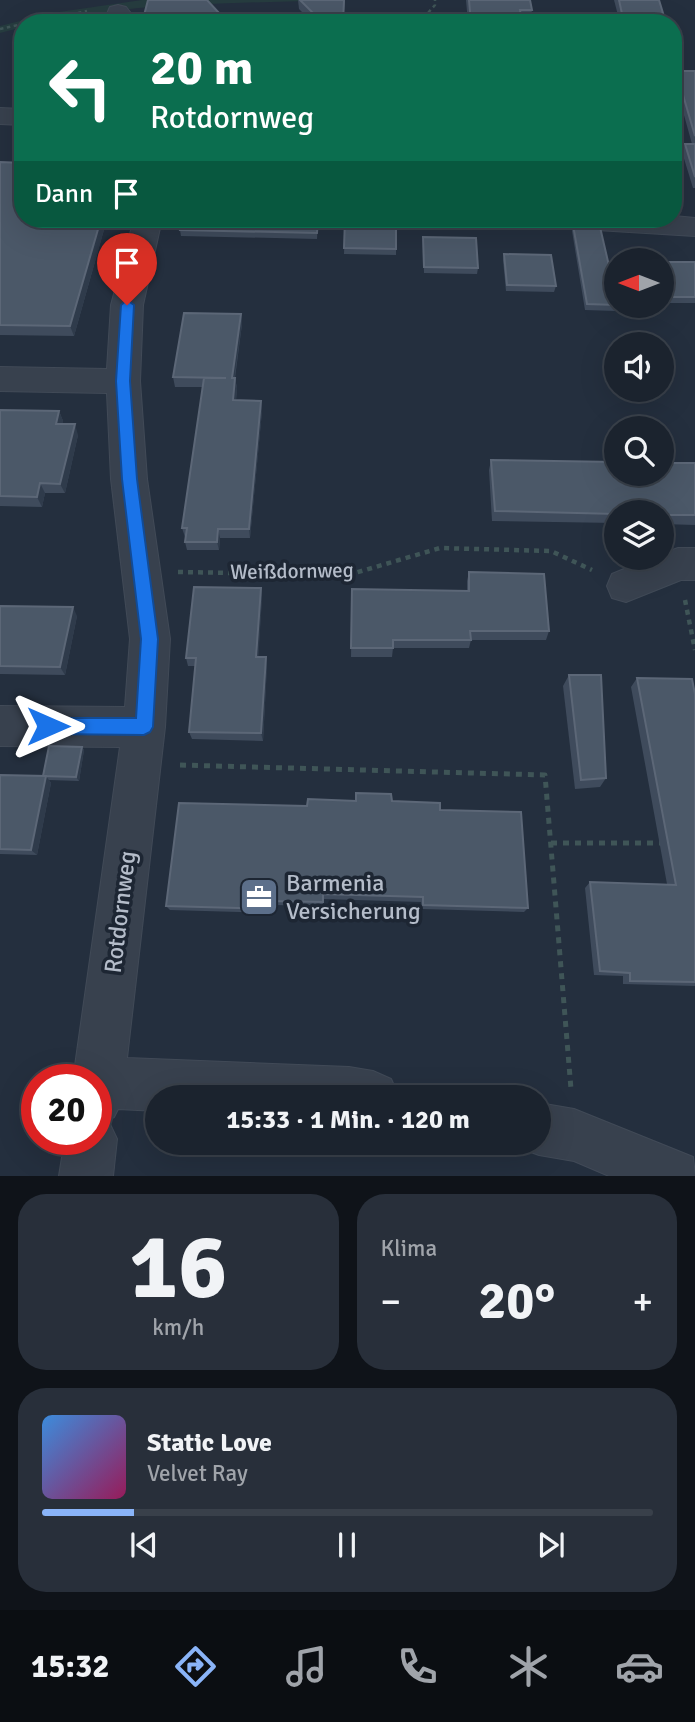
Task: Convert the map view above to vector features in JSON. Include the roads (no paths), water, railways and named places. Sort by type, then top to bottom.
[{"type":"street","name":"Rotdornweg","points":[[100,1064],[144,727],[149,639],[129,479],[123,381],[127,305],[146,228]]},
{"type":"street","points":[[0,379],[123,381]]},
{"type":"street","points":[[626,586],[687,564]]},
{"type":"street","points":[[0,726],[144,727]]},
{"type":"street","points":[[112,1091],[145,1091]]},
{"type":"street","points":[[557,1132],[674,1176]]},
{"type":"street","points":[[86,1176],[89,1155]]},
{"type":"place","name":"Barmenia Versicherung","points":[[259,897]]}]
